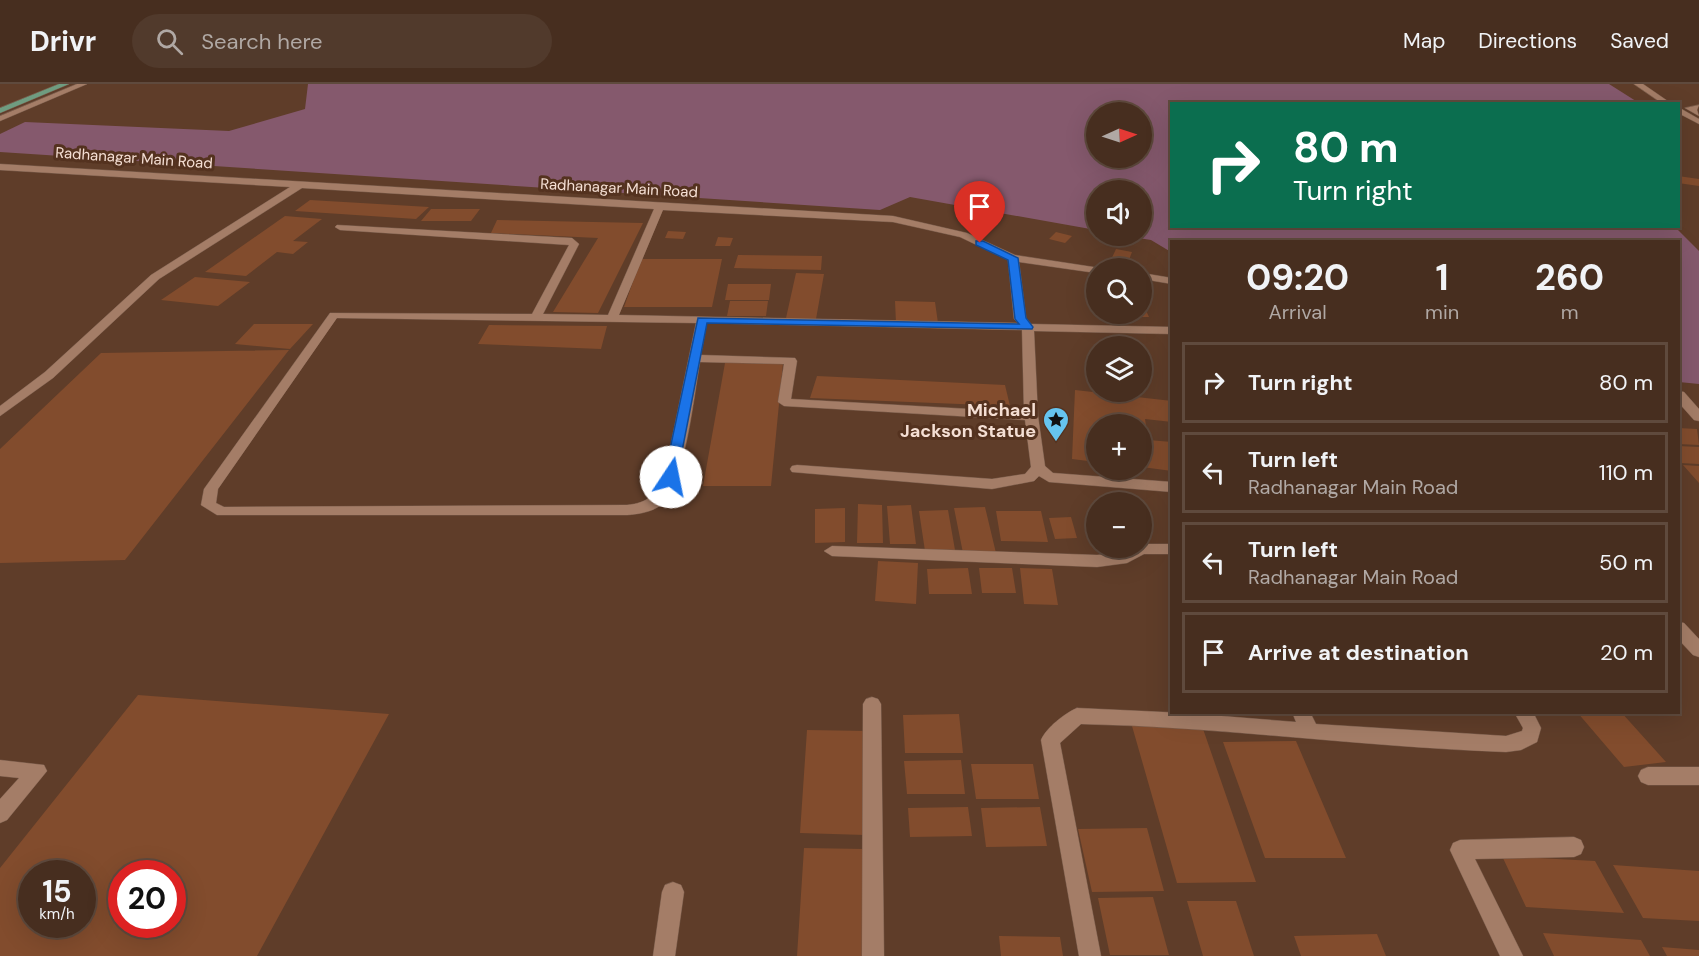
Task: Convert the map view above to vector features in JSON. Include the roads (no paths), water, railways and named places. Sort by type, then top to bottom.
[{"type":"main road","points":[[0,102],[43,84]]},
{"type":"main road","points":[[0,111],[65,84]]},
{"type":"street","points":[[0,119],[83,84]]},
{"type":"street","points":[[1638,84],[1666,102]]},
{"type":"street","points":[[1699,107],[1689,108],[1699,114]]},
{"type":"street","points":[[1680,110],[1699,122]]},
{"type":"street","name":"Radhanagar Main Road","points":[[0,167],[893,219],[963,235],[1013,258],[1086,269]]},
{"type":"street","points":[[0,412],[49,375],[155,277],[300,186]]},
{"type":"street","points":[[612,318],[660,207]]},
{"type":"street","points":[[340,227],[568,240],[574,244],[536,317]]},
{"type":"street","points":[[1013,258],[1020,319],[1028,327],[1031,416],[1038,468],[1049,477],[1170,487]]},
{"type":"street","points":[[1152,278],[1170,281]]},
{"type":"street","points":[[702,320],[671,477],[663,496],[652,506],[642,509],[222,512],[207,505],[211,489],[334,315],[722,320],[1170,331]]},
{"type":"street","points":[[695,358],[791,361],[784,402],[1031,416]]},
{"type":"street","points":[[1680,395],[1699,397]]},
{"type":"street","points":[[1680,396],[1699,417]]},
{"type":"street","points":[[797,469],[992,483],[1029,478],[1038,468]]},
{"type":"street","points":[[832,551],[1097,561],[1127,558],[1141,549],[1170,549]]},
{"type":"street","points":[[1680,630],[1699,650]]},
{"type":"street","points":[[872,704],[873,956]]},
{"type":"street","points":[[1302,714],[1310,731]]},
{"type":"street","points":[[1090,956],[1050,740],[1077,716],[1175,718],[1310,731],[1506,744],[1521,742],[1530,736],[1532,728],[1524,714]]},
{"type":"street","points":[[0,768],[37,771],[0,814]]},
{"type":"street","points":[[1648,776],[1699,776]]},
{"type":"street","points":[[1512,956],[1460,850],[1574,847]]},
{"type":"street","points":[[664,956],[673,892]]},
{"type":"place","name":"Michael Jackson Statue","points":[[1056,443]]}]
